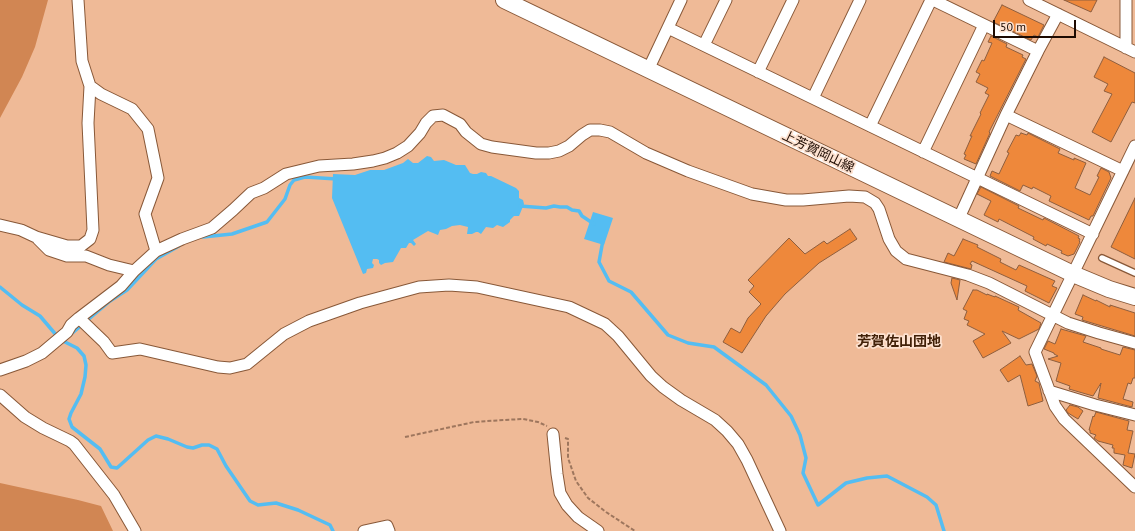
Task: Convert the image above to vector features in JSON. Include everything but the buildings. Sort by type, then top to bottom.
[{"type":"main road","name":"上芳賀岡山線","points":[[504,0],[958,220],[1073,274],[1109,289],[1135,297]]},
{"type":"street","points":[[0,225],[21,230],[36,237],[67,246],[81,246],[90,239],[93,230],[88,123],[90,86],[82,60],[78,0]]},
{"type":"street","points":[[704,45],[726,0]]},
{"type":"street","points":[[758,72],[793,0]]},
{"type":"street","points":[[813,98],[860,0]]},
{"type":"street","points":[[870,126],[932,0],[1038,51]]},
{"type":"street","points":[[1029,0],[1130,50]]},
{"type":"street","points":[[1126,0],[1130,50]]},
{"type":"street","points":[[648,70],[680,1]]},
{"type":"street","points":[[958,220],[1006,116],[1058,14]]},
{"type":"street","points":[[923,152],[984,25]]},
{"type":"street","points":[[668,28],[1093,234]]},
{"type":"street","points":[[90,86],[101,94],[132,109],[148,129],[158,178],[145,214],[156,251]]},
{"type":"street","points":[[0,370],[26,361],[42,353],[82,321],[121,286],[134,271],[156,251],[182,239],[212,228],[252,193],[264,188],[286,174],[318,166],[373,161],[397,153],[408,146],[433,116],[443,116],[460,124],[466,132],[481,144],[492,147],[536,153],[549,153],[559,151],[569,146],[590,130],[600,130],[610,132],[646,153],[688,171],[752,194],[768,198],[791,200],[849,196],[865,197],[875,203],[879,209],[889,238],[896,251],[906,259],[968,275],[989,283],[1068,323],[1135,343]]},
{"type":"street","points":[[1006,116],[1128,168]]},
{"type":"street","points":[[1135,146],[1128,168],[1093,234],[1036,352],[1055,406],[1064,419],[1135,487]]},
{"type":"street","points":[[36,237],[49,250],[67,256],[86,256],[109,265],[134,271]]},
{"type":"street","points":[[82,321],[104,342],[112,353],[140,349],[218,367],[230,368],[247,364],[284,334],[309,321],[360,303],[420,287],[449,285],[478,287],[569,307],[605,324],[618,336],[651,376],[663,387],[681,400],[715,420],[727,431],[738,444],[747,460],[780,531]]},
{"type":"street","points":[[1049,391],[1135,415]]},
{"type":"street","points":[[0,395],[25,417],[74,444],[114,495],[136,531]]},
{"type":"street","points":[[553,434],[560,493],[567,505],[578,517],[598,531]]},
{"type":"street","points":[[364,531],[387,526],[389,531]]},
{"type":"lane","points":[[1102,258],[1135,274]]},
{"type":"path","points":[[405,437],[474,422],[517,419],[538,422],[549,428],[553,434],[568,439],[568,458],[576,481],[588,498],[635,531]]},
{"type":"shaded area","points":[[0,0],[48,0],[35,47],[22,77],[0,118]]},
{"type":"shaded area","points":[[0,483],[101,506],[113,531],[0,531]]},
{"type":"water","points":[[427,156],[431,157],[434,161],[444,160],[456,165],[465,165],[470,173],[486,173],[488,176],[516,188],[519,191],[519,198],[523,200],[524,204],[519,216],[514,216],[510,222],[503,227],[497,225],[493,228],[486,227],[481,234],[476,232],[467,234],[468,227],[460,225],[440,230],[438,235],[428,231],[413,240],[416,244],[414,246],[409,243],[406,248],[401,248],[393,262],[381,265],[379,260],[373,259],[373,268],[367,269],[366,273],[363,274],[332,198],[333,174],[355,175],[370,170],[384,170],[403,163],[408,159],[413,163],[418,163]]},
{"type":"water","points":[[593,212],[613,218],[604,245],[584,239]]},
{"type":"waterway","points":[[203,237],[232,234],[267,222],[285,199],[290,185],[294,180],[305,177],[337,179]]},
{"type":"waterway","points":[[520,206],[546,208],[554,206],[567,207],[572,210],[579,211],[582,216],[594,224]]},
{"type":"waterway","points":[[603,240],[599,262],[609,281],[631,292],[668,335],[688,343],[714,347],[766,385],[791,416],[800,435],[806,458],[803,473],[818,505],[846,483],[867,478],[887,476],[927,497],[936,505],[944,531]]},
{"type":"waterway","points":[[70,335],[110,301],[127,290],[156,259],[179,246]]},
{"type":"waterway","points":[[0,287],[22,305],[40,316],[57,336],[63,341],[77,348],[84,356],[86,365],[81,394],[69,419],[72,427],[100,449],[111,467],[117,468],[148,440],[156,436],[187,447],[193,448],[202,445],[209,445],[217,449],[226,466],[250,501],[258,505],[276,503],[298,510],[330,525],[333,531]]},
{"type":"district","name":"芳賀佐山団地","points":[[899,342]]}]
